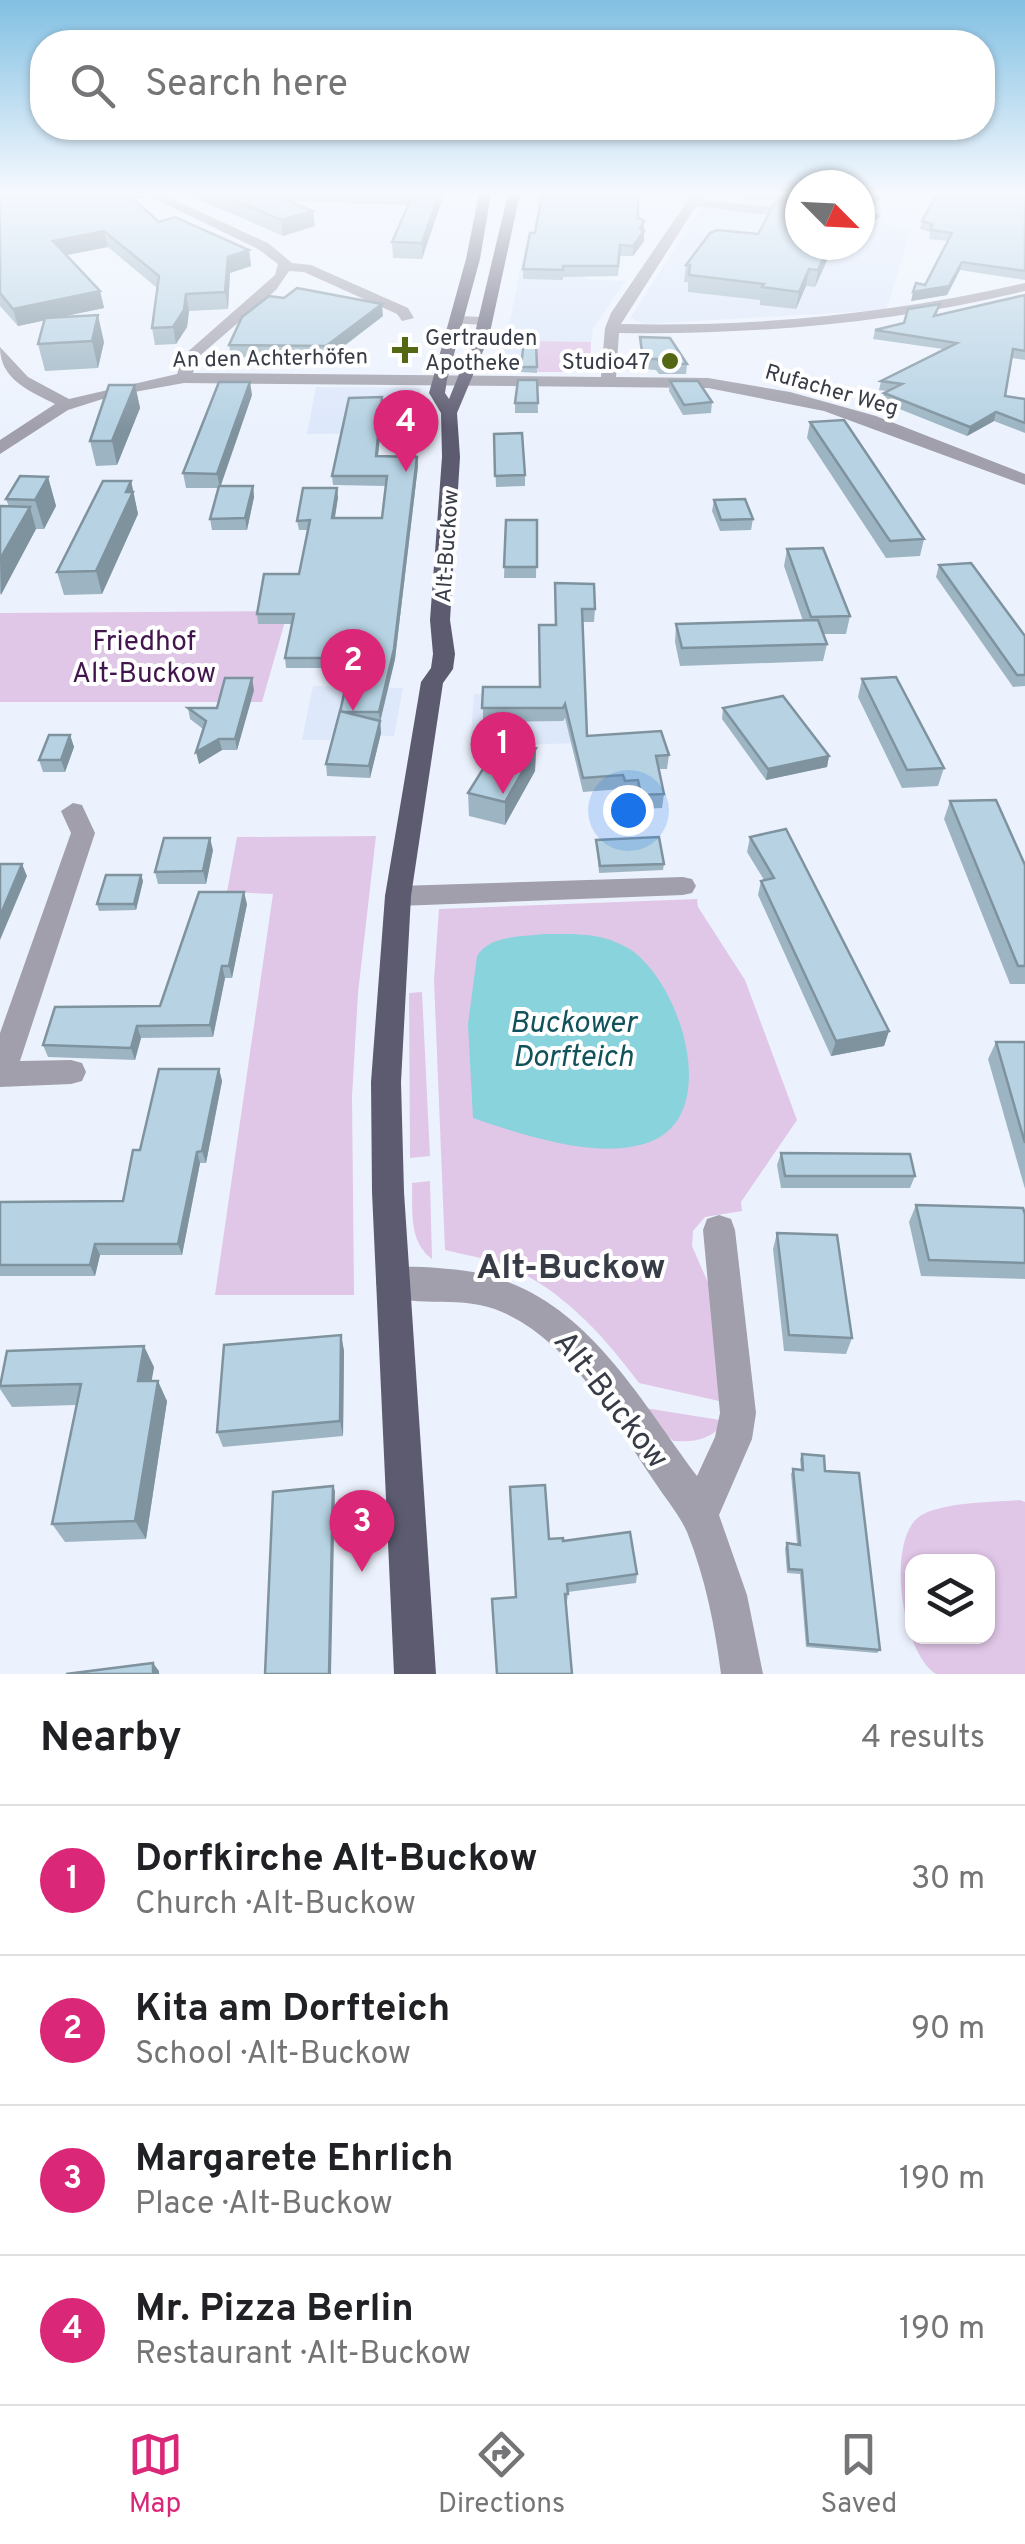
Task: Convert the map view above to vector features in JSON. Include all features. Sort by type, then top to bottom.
[{"type":"main road","points":[[449,413],[437,393],[438,380],[469,272]]},
{"type":"main road","points":[[449,413],[465,380],[496,272]]},
{"type":"main road","name":"Alt-Buckow","points":[[415,1674],[386,1082],[398,896],[432,682],[442,668],[444,654],[440,620],[450,504],[449,413]]},
{"type":"street","points":[[184,378],[189,358],[271,287],[282,272]]},
{"type":"street","points":[[315,272],[403,311],[407,318]]},
{"type":"street","points":[[608,382],[618,312],[645,272]]},
{"type":"street","points":[[612,336],[882,316],[1025,287]]},
{"type":"street","points":[[456,320],[484,321]]},
{"type":"street","points":[[0,352],[13,383],[65,403]]},
{"type":"street","name":"An den Achterhöfen","points":[[0,450],[35,420],[65,403],[111,389],[184,378],[438,380]]},
{"type":"street","name":"Rufacher Weg","points":[[438,380],[708,383],[794,397],[883,425],[1025,480]]},
{"type":"street","points":[[71,1072],[0,1074],[83,833],[73,811]]},
{"type":"street","points":[[398,896],[683,886]]},
{"type":"street","points":[[699,1514],[732,1439],[738,1413],[719,1230]]},
{"type":"street","name":"Alt-Buckow","points":[[394,1283],[472,1286],[514,1300],[555,1325],[607,1383],[699,1514],[726,1585],[742,1674]]},
{"type":"shaded area","points":[[519,272],[586,272],[585,279],[626,281],[593,328],[591,342],[538,341],[537,372],[505,371],[495,366]]},
{"type":"shaded area","points":[[660,272],[898,272],[886,310],[645,324],[630,318]]},
{"type":"shaded area","points":[[316,387],[421,388],[417,433],[307,434]]},
{"type":"shaded area","points":[[313,686],[403,688],[394,736],[332,735],[330,740],[302,740]]},
{"type":"shaded area","points":[[474,694],[562,694],[586,712],[587,743],[470,746]]},
{"type":"green space","points":[[538,341],[591,342],[590,368],[537,372]]},
{"type":"green space","name":"Friedhof Alt-Buckow","points":[[288,611],[262,702],[0,702],[0,613]]},
{"type":"green space","points":[[376,836],[358,993],[352,1097],[354,1295],[215,1295],[273,894],[227,892],[237,837]]},
{"type":"green space","points":[[697,899],[698,907],[745,980],[797,1120],[741,1202],[742,1211],[705,1217],[693,1231],[692,1246],[715,1299],[728,1403],[639,1383],[586,1321],[538,1282],[502,1264],[445,1250],[434,980],[439,909]]},
{"type":"green space","points":[[422,992],[430,1156],[410,1158],[409,993]]},
{"type":"green space","points":[[430,1181],[432,1259],[415,1234],[412,1204],[412,1183]]},
{"type":"green space","points":[[639,1407],[726,1421],[702,1438],[673,1441]]},
{"type":"green space","points":[[1025,1502],[1025,1674],[936,1674],[914,1644],[995,1644],[995,1554],[905,1554],[905,1612],[901,1571],[909,1529],[929,1511],[968,1504]]},
{"type":"water","name":"Buckower Dorfteich","points":[[544,934],[586,935],[616,942],[645,962],[662,985],[686,1044],[689,1075],[685,1103],[673,1126],[652,1141],[610,1149],[562,1144],[473,1118],[468,1024],[477,956],[498,941]]},
{"type":"building","points":[[0,272],[82,272],[100,291],[13,309],[0,293]]},
{"type":"building","points":[[154,272],[227,272],[225,292],[186,294],[184,310],[173,327],[152,328],[159,276]]},
{"type":"building","points":[[689,272],[808,272],[799,292],[762,287],[764,284]]},
{"type":"building","points":[[932,272],[957,272],[949,286],[913,292],[916,283],[925,285]]},
{"type":"building","points":[[297,288],[382,304],[326,346],[229,345],[242,317],[269,296],[284,298]]},
{"type":"building","points":[[1025,295],[1025,351],[1013,349],[1005,396],[1025,399],[1025,423],[996,412],[970,427],[884,393],[902,384],[881,381],[957,343],[875,330],[904,323],[908,309],[940,304],[934,316]]},
{"type":"building","points":[[98,315],[92,341],[38,344],[45,318]]},
{"type":"building","points":[[640,337],[670,338],[687,364],[643,359]]},
{"type":"building","points":[[524,340],[536,341],[537,367],[521,367]]},
{"type":"building","points":[[518,380],[537,380],[538,403],[515,403]]},
{"type":"building","points":[[670,381],[698,381],[712,402],[684,405]]},
{"type":"building","points":[[219,382],[250,382],[217,474],[183,473]]},
{"type":"building","points":[[109,385],[135,385],[112,441],[90,441]]},
{"type":"building","points":[[382,397],[376,456],[417,457],[394,649],[379,712],[340,712],[352,658],[285,658],[294,614],[257,614],[264,574],[299,574],[310,520],[297,521],[303,488],[337,488],[332,518],[382,518],[387,476],[332,476],[349,398]]},
{"type":"building","points":[[844,420],[924,539],[890,541],[810,422]]},
{"type":"building","points":[[522,433],[525,475],[495,476],[494,434]]},
{"type":"building","points":[[20,476],[48,477],[35,500],[6,499]]},
{"type":"building","points":[[103,481],[131,481],[126,492],[133,492],[96,571],[57,572]]},
{"type":"building","points":[[219,486],[253,486],[245,518],[210,519]]},
{"type":"building","points":[[745,499],[753,519],[721,520],[714,500]]},
{"type":"building","points":[[30,507],[0,559],[0,508]]},
{"type":"building","points":[[506,520],[537,520],[537,567],[504,567]]},
{"type":"building","points":[[823,548],[850,616],[811,617],[787,549]]},
{"type":"building","points":[[971,563],[1025,636],[1025,675],[1017,675],[939,565]]},
{"type":"building","points":[[555,583],[594,584],[595,609],[582,609],[587,736],[661,731],[669,755],[656,756],[664,794],[641,795],[638,780],[625,781],[623,775],[583,778],[565,704],[563,708],[482,708],[483,687],[540,687],[539,625],[556,625]]},
{"type":"building","points":[[818,620],[827,644],[682,648],[676,624]]},
{"type":"building","points":[[896,677],[944,768],[907,770],[862,679]]},
{"type":"building","points":[[225,678],[252,678],[235,739],[219,739],[196,752],[206,721],[188,708],[217,708]]},
{"type":"building","points":[[783,696],[829,756],[768,769],[723,708]]},
{"type":"building","points":[[340,711],[380,721],[369,766],[326,764]]},
{"type":"building","points":[[49,735],[70,735],[61,760],[39,760]]},
{"type":"building","points":[[501,740],[536,748],[505,802],[468,793]]},
{"type":"building","points":[[996,800],[1025,865],[1025,966],[1018,966],[950,801]]},
{"type":"building","points":[[786,829],[889,1031],[836,1041],[761,881],[774,878],[750,837]]},
{"type":"building","points":[[659,837],[664,864],[600,866],[596,840]]},
{"type":"building","points":[[164,838],[210,838],[203,871],[155,872]]},
{"type":"building","points":[[0,864],[22,864],[0,916]]},
{"type":"building","points":[[106,875],[141,875],[134,904],[97,904]]},
{"type":"building","points":[[199,892],[244,892],[229,966],[222,966],[210,1025],[137,1026],[131,1048],[43,1045],[55,1007],[160,1006]]},
{"type":"building","points":[[996,1042],[1025,1042],[1025,1143]]},
{"type":"building","points":[[159,1069],[219,1069],[178,1244],[95,1244],[90,1265],[0,1265],[0,1202],[123,1201],[133,1150],[140,1150]]},
{"type":"building","points":[[781,1153],[910,1154],[915,1176],[785,1176]]},
{"type":"building","points":[[916,1205],[1023,1208],[1025,1263],[929,1260]]},
{"type":"building","points":[[777,1233],[837,1235],[852,1338],[789,1335]]},
{"type":"building","points":[[341,1335],[340,1421],[217,1432],[224,1345]]},
{"type":"building","points":[[144,1346],[138,1381],[158,1381],[135,1521],[52,1524],[81,1384],[0,1386],[7,1351]]},
{"type":"building","points":[[802,1454],[824,1456],[825,1471],[859,1473],[880,1650],[808,1644],[802,1570],[789,1569],[787,1543],[800,1545],[793,1469],[803,1470]]},
{"type":"building","points":[[545,1485],[549,1539],[563,1541],[630,1532],[637,1574],[567,1584],[572,1674],[497,1674],[492,1599],[516,1597],[510,1487]]},
{"type":"building","points":[[333,1486],[329,1674],[265,1674],[273,1492]]},
{"type":"building","points":[[153,1663],[153,1674],[66,1674]]},
{"type":"place","name":"Gertrauden Apotheke","points":[[405,350]]},
{"type":"place","name":"Studio47","points":[[670,361]]},
{"type":"place","name":"Mr. Pizza Berlin","points":[[406,472]]},
{"type":"place","name":"Kita am Dorfteich","points":[[353,711]]},
{"type":"place","name":"Dorfkirche Alt-Buckow","points":[[503,794]]},
{"type":"place","name":"Margarete Ehrlich","points":[[362,1572]]},
{"type":"district","name":"Alt-Buckow","points":[[571,1266]]}]
